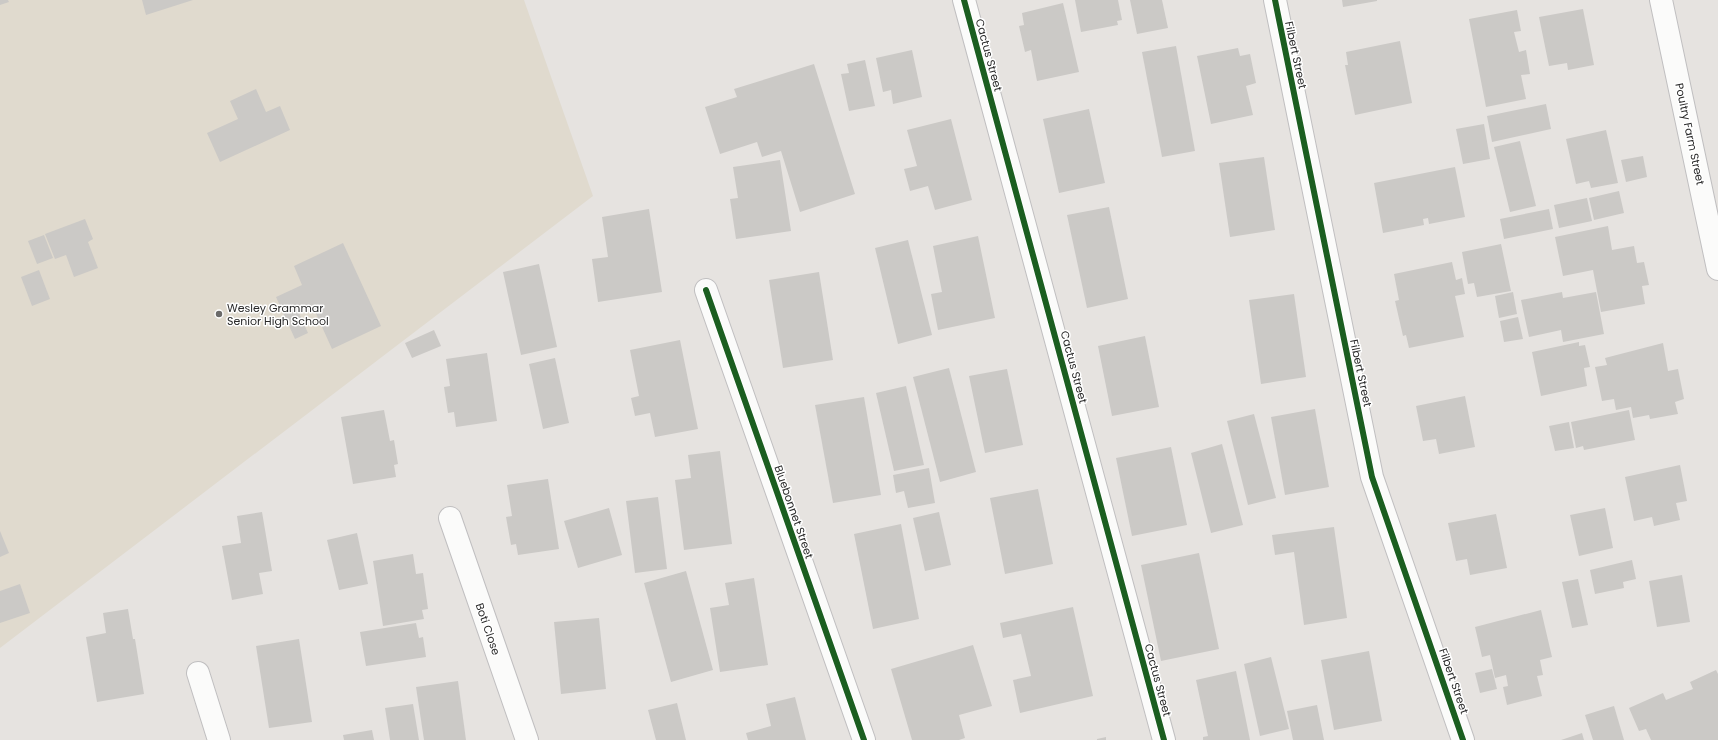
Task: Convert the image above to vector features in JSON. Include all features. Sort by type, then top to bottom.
[{"type":"street","name":"Cactus Street","points":[[964,0],[1164,740]]},
{"type":"street","name":"Filbert Street","points":[[1275,0],[1372,477],[1463,740]]},
{"type":"street","name":"Poultry Farm Street","points":[[1662,0],[1718,269]]},
{"type":"street","name":"Bluebonnet Street","points":[[706,290],[864,740]]},
{"type":"street","name":"Boti Close","points":[[450,518],[527,740]]},
{"type":"street","points":[[198,673],[219,740]]},
{"type":"shaded area","name":"Wesley Grammar Senior High School","points":[[0,0],[524,0],[593,196],[0,648]]},
{"type":"building","points":[[0,0],[8,0],[9,2],[0,5]]},
{"type":"building","points":[[142,0],[193,0],[146,15]]},
{"type":"building","points":[[1075,0],[1118,0],[1122,20],[1117,21],[1118,25],[1081,32]]},
{"type":"building","points":[[1130,0],[1162,0],[1168,28],[1137,34]]},
{"type":"building","points":[[1342,0],[1377,0],[1377,1],[1343,7]]},
{"type":"building","points":[[1063,3],[1079,72],[1037,81],[1031,50],[1025,52],[1019,26],[1024,25],[1022,13]]},
{"type":"building","points":[[1583,9],[1594,65],[1568,70],[1567,63],[1549,66],[1539,17]]},
{"type":"building","points":[[1517,10],[1521,31],[1514,32],[1519,52],[1526,50],[1530,74],[1521,75],[1526,99],[1486,107],[1469,19]]},
{"type":"building","points":[[1400,41],[1412,103],[1355,115],[1345,65],[1348,65],[1346,52]]},
{"type":"building","points":[[1176,46],[1195,151],[1162,157],[1142,52]]},
{"type":"building","points":[[1238,48],[1240,56],[1250,54],[1256,83],[1246,86],[1253,115],[1211,124],[1197,56]]},
{"type":"building","points":[[912,50],[922,97],[893,104],[891,90],[883,92],[876,58]]},
{"type":"building","points":[[865,60],[875,106],[849,111],[841,74],[849,73],[847,64]]},
{"type":"building","points":[[814,64],[855,194],[800,212],[781,151],[762,157],[757,142],[720,154],[705,107],[737,97],[734,89]]},
{"type":"building","points":[[256,89],[266,112],[280,106],[290,130],[220,162],[207,133],[238,119],[230,101]]},
{"type":"building","points":[[1546,104],[1551,129],[1492,142],[1487,116]]},
{"type":"building","points":[[1089,109],[1105,183],[1059,193],[1043,119]]},
{"type":"building","points":[[951,119],[972,200],[935,210],[928,186],[910,191],[904,169],[917,166],[907,130]]},
{"type":"building","points":[[1484,124],[1490,159],[1463,164],[1456,129]]},
{"type":"building","points":[[1606,130],[1618,183],[1591,188],[1589,181],[1576,184],[1566,139]]},
{"type":"building","points":[[1520,141],[1536,206],[1510,212],[1494,147]]},
{"type":"building","points":[[1643,156],[1647,177],[1626,182],[1621,160]]},
{"type":"building","points":[[1264,157],[1275,230],[1230,237],[1219,163]]},
{"type":"building","points":[[780,160],[791,231],[736,239],[730,199],[738,198],[733,167]]},
{"type":"building","points":[[1455,167],[1465,217],[1429,224],[1428,218],[1423,219],[1424,225],[1383,233],[1374,183]]},
{"type":"building","points":[[1619,191],[1624,213],[1594,220],[1589,198]]},
{"type":"building","points":[[1587,198],[1592,221],[1559,228],[1554,205]]},
{"type":"building","points":[[1109,207],[1128,299],[1087,308],[1067,215]]},
{"type":"building","points":[[649,209],[662,292],[598,302],[592,259],[608,257],[602,217]]},
{"type":"building","points":[[1549,209],[1553,229],[1504,239],[1500,219]]},
{"type":"building","points":[[85,219],[93,239],[88,242],[98,268],[74,277],[66,255],[55,259],[45,234]]},
{"type":"building","points":[[1608,226],[1612,250],[1634,246],[1637,263],[1644,262],[1649,285],[1642,286],[1645,304],[1601,312],[1593,270],[1563,276],[1555,237]]},
{"type":"building","points":[[44,235],[53,258],[37,264],[28,241]]},
{"type":"building","points":[[978,236],[995,318],[938,330],[931,294],[942,292],[933,246]]},
{"type":"building","points":[[908,240],[932,335],[898,344],[875,248]]},
{"type":"building","points":[[343,243],[381,326],[332,349],[313,307],[299,313],[308,333],[295,339],[276,297],[302,285],[294,266]]},
{"type":"building","points":[[1501,244],[1511,291],[1477,297],[1474,283],[1468,284],[1462,252]]},
{"type":"building","points":[[1452,262],[1456,280],[1462,278],[1465,294],[1455,296],[1464,337],[1409,348],[1406,335],[1403,336],[1395,301],[1399,300],[1394,274]]},
{"type":"building","points":[[539,264],[557,347],[521,355],[503,272]]},
{"type":"building","points":[[39,270],[50,299],[32,306],[21,277]]},
{"type":"building","points":[[819,272],[833,360],[783,368],[769,280]]},
{"type":"building","points":[[1513,292],[1517,314],[1499,318],[1495,296]]},
{"type":"building","points":[[1562,292],[1563,298],[1596,292],[1604,334],[1563,342],[1561,330],[1529,337],[1521,300]]},
{"type":"building","points":[[1294,294],[1306,377],[1261,384],[1249,300]]},
{"type":"building","points":[[1518,317],[1523,339],[1504,342],[1500,321]]},
{"type":"building","points":[[434,330],[441,346],[412,358],[405,343]]},
{"type":"building","points":[[1145,336],[1159,407],[1112,416],[1098,346]]},
{"type":"building","points":[[680,340],[698,429],[655,437],[650,413],[635,416],[631,398],[639,396],[630,350]]},
{"type":"building","points":[[1579,342],[1579,346],[1585,345],[1590,367],[1584,368],[1587,386],[1541,396],[1532,352]]},
{"type":"building","points":[[1663,343],[1668,371],[1678,369],[1684,399],[1675,402],[1678,414],[1650,419],[1649,415],[1633,418],[1631,407],[1616,410],[1614,399],[1602,401],[1595,367],[1607,365],[1605,358]]},
{"type":"building","points":[[487,353],[497,421],[456,427],[454,412],[448,413],[444,387],[450,386],[446,359]]},
{"type":"building","points":[[555,358],[569,423],[543,429],[529,364]]},
{"type":"building","points":[[949,368],[976,472],[940,482],[913,377]]},
{"type":"building","points":[[1007,369],[1023,445],[985,453],[969,376]]},
{"type":"building","points":[[906,386],[924,465],[894,471],[876,393]]},
{"type":"building","points":[[1465,396],[1475,447],[1439,454],[1436,439],[1423,441],[1416,406]]},
{"type":"building","points":[[864,397],[881,495],[833,503],[815,405]]},
{"type":"building","points":[[1315,409],[1329,487],[1285,495],[1271,417]]},
{"type":"building","points":[[384,410],[390,441],[394,440],[398,464],[394,465],[396,477],[353,484],[341,417]]},
{"type":"building","points":[[1629,410],[1635,440],[1584,450],[1583,446],[1576,448],[1571,422]]},
{"type":"building","points":[[1254,414],[1276,498],[1248,505],[1227,421]]},
{"type":"building","points":[[1569,422],[1574,448],[1555,451],[1549,426]]},
{"type":"building","points":[[1222,444],[1243,525],[1211,533],[1191,453]]},
{"type":"building","points":[[1171,447],[1187,525],[1132,536],[1116,458]]},
{"type":"building","points":[[720,451],[732,544],[684,550],[675,480],[691,478],[688,455]]},
{"type":"building","points":[[1680,465],[1687,501],[1676,503],[1680,520],[1654,526],[1652,517],[1634,521],[1625,477]]},
{"type":"building","points":[[929,468],[935,503],[908,508],[904,491],[896,493],[893,475]]},
{"type":"building","points":[[548,479],[559,549],[518,555],[516,544],[511,545],[506,517],[512,516],[507,485]]},
{"type":"building","points":[[1038,489],[1053,564],[1005,574],[990,498]]},
{"type":"building","points":[[658,497],[667,569],[635,573],[626,501]]},
{"type":"building","points":[[609,508],[622,555],[578,568],[564,521]]},
{"type":"building","points":[[1605,508],[1613,548],[1579,556],[1570,515]]},
{"type":"building","points":[[262,512],[272,571],[259,573],[263,594],[232,600],[222,546],[241,543],[237,516]]},
{"type":"building","points":[[939,512],[951,565],[925,571],[913,518]]},
{"type":"building","points":[[1496,514],[1507,568],[1470,575],[1467,559],[1456,561],[1448,523]]},
{"type":"building","points":[[901,524],[919,619],[873,629],[854,534]]},
{"type":"building","points":[[1334,527],[1347,618],[1304,625],[1294,552],[1275,555],[1272,535]]},
{"type":"building","points":[[0,531],[9,553],[0,557]]},
{"type":"building","points":[[357,533],[368,584],[339,590],[327,540]]},
{"type":"building","points":[[1199,553],[1219,649],[1161,661],[1141,565]]},
{"type":"building","points":[[413,554],[416,574],[423,573],[428,609],[422,610],[424,619],[383,626],[373,561]]},
{"type":"building","points":[[1632,560],[1636,579],[1623,582],[1624,588],[1595,594],[1590,570]]},
{"type":"building","points":[[686,571],[713,670],[671,682],[644,583]]},
{"type":"building","points":[[1682,575],[1690,622],[1657,627],[1649,581]]},
{"type":"building","points":[[754,578],[768,665],[720,672],[710,608],[729,605],[725,583]]},
{"type":"building","points":[[1578,579],[1588,625],[1572,628],[1562,582]]},
{"type":"building","points":[[20,584],[30,613],[0,623],[0,591]]},
{"type":"building","points":[[1073,607],[1093,696],[1020,713],[1013,680],[1031,676],[1021,634],[1003,638],[1000,623]]},
{"type":"building","points":[[128,609],[133,639],[135,639],[144,694],[97,702],[86,637],[106,633],[103,613]]},
{"type":"building","points":[[1541,610],[1552,657],[1540,660],[1543,675],[1537,676],[1542,696],[1507,705],[1503,687],[1508,686],[1506,675],[1495,678],[1490,655],[1482,657],[1475,627]]},
{"type":"building","points":[[599,618],[606,689],[561,694],[554,622]]},
{"type":"building","points":[[416,623],[419,638],[423,637],[426,657],[366,666],[360,632]]},
{"type":"building","points":[[299,639],[312,722],[269,728],[256,646]]},
{"type":"building","points":[[973,645],[992,706],[959,715],[965,738],[959,740],[912,740],[891,669]]},
{"type":"building","points":[[1369,651],[1382,721],[1334,730],[1321,660]]},
{"type":"building","points":[[1271,657],[1289,729],[1260,736],[1244,664]]},
{"type":"building","points":[[1492,669],[1497,689],[1480,693],[1475,673]]},
{"type":"building","points":[[1716,670],[1718,674],[1718,740],[1651,740],[1646,729],[1639,731],[1629,708],[1663,693],[1666,700],[1693,689],[1690,682]]},
{"type":"building","points":[[1236,671],[1250,740],[1203,740],[1203,737],[1208,736],[1196,680]]},
{"type":"building","points":[[458,681],[466,740],[424,740],[416,687]]},
{"type":"building","points":[[795,697],[806,740],[748,740],[746,733],[771,726],[766,704]]},
{"type":"building","points":[[677,703],[686,740],[656,740],[648,710]]},
{"type":"building","points":[[413,704],[419,740],[390,740],[385,708]]},
{"type":"building","points":[[1317,705],[1324,740],[1293,740],[1287,711]]},
{"type":"building","points":[[1614,706],[1624,740],[1593,740],[1585,715]]},
{"type":"building","points":[[372,730],[374,740],[344,740],[343,735]]},
{"type":"building","points":[[1582,733],[1584,740],[1561,740]]},
{"type":"building","points":[[1106,737],[1106,740],[1097,740],[1097,739]]},
{"type":"cycle path","points":[[964,0],[1164,740]]},
{"type":"cycle path","points":[[1275,0],[1372,477],[1463,740]]},
{"type":"cycle path","points":[[706,290],[864,740]]},
{"type":"place","name":"Wesley Grammar Senior High School","points":[[219,314]]}]
